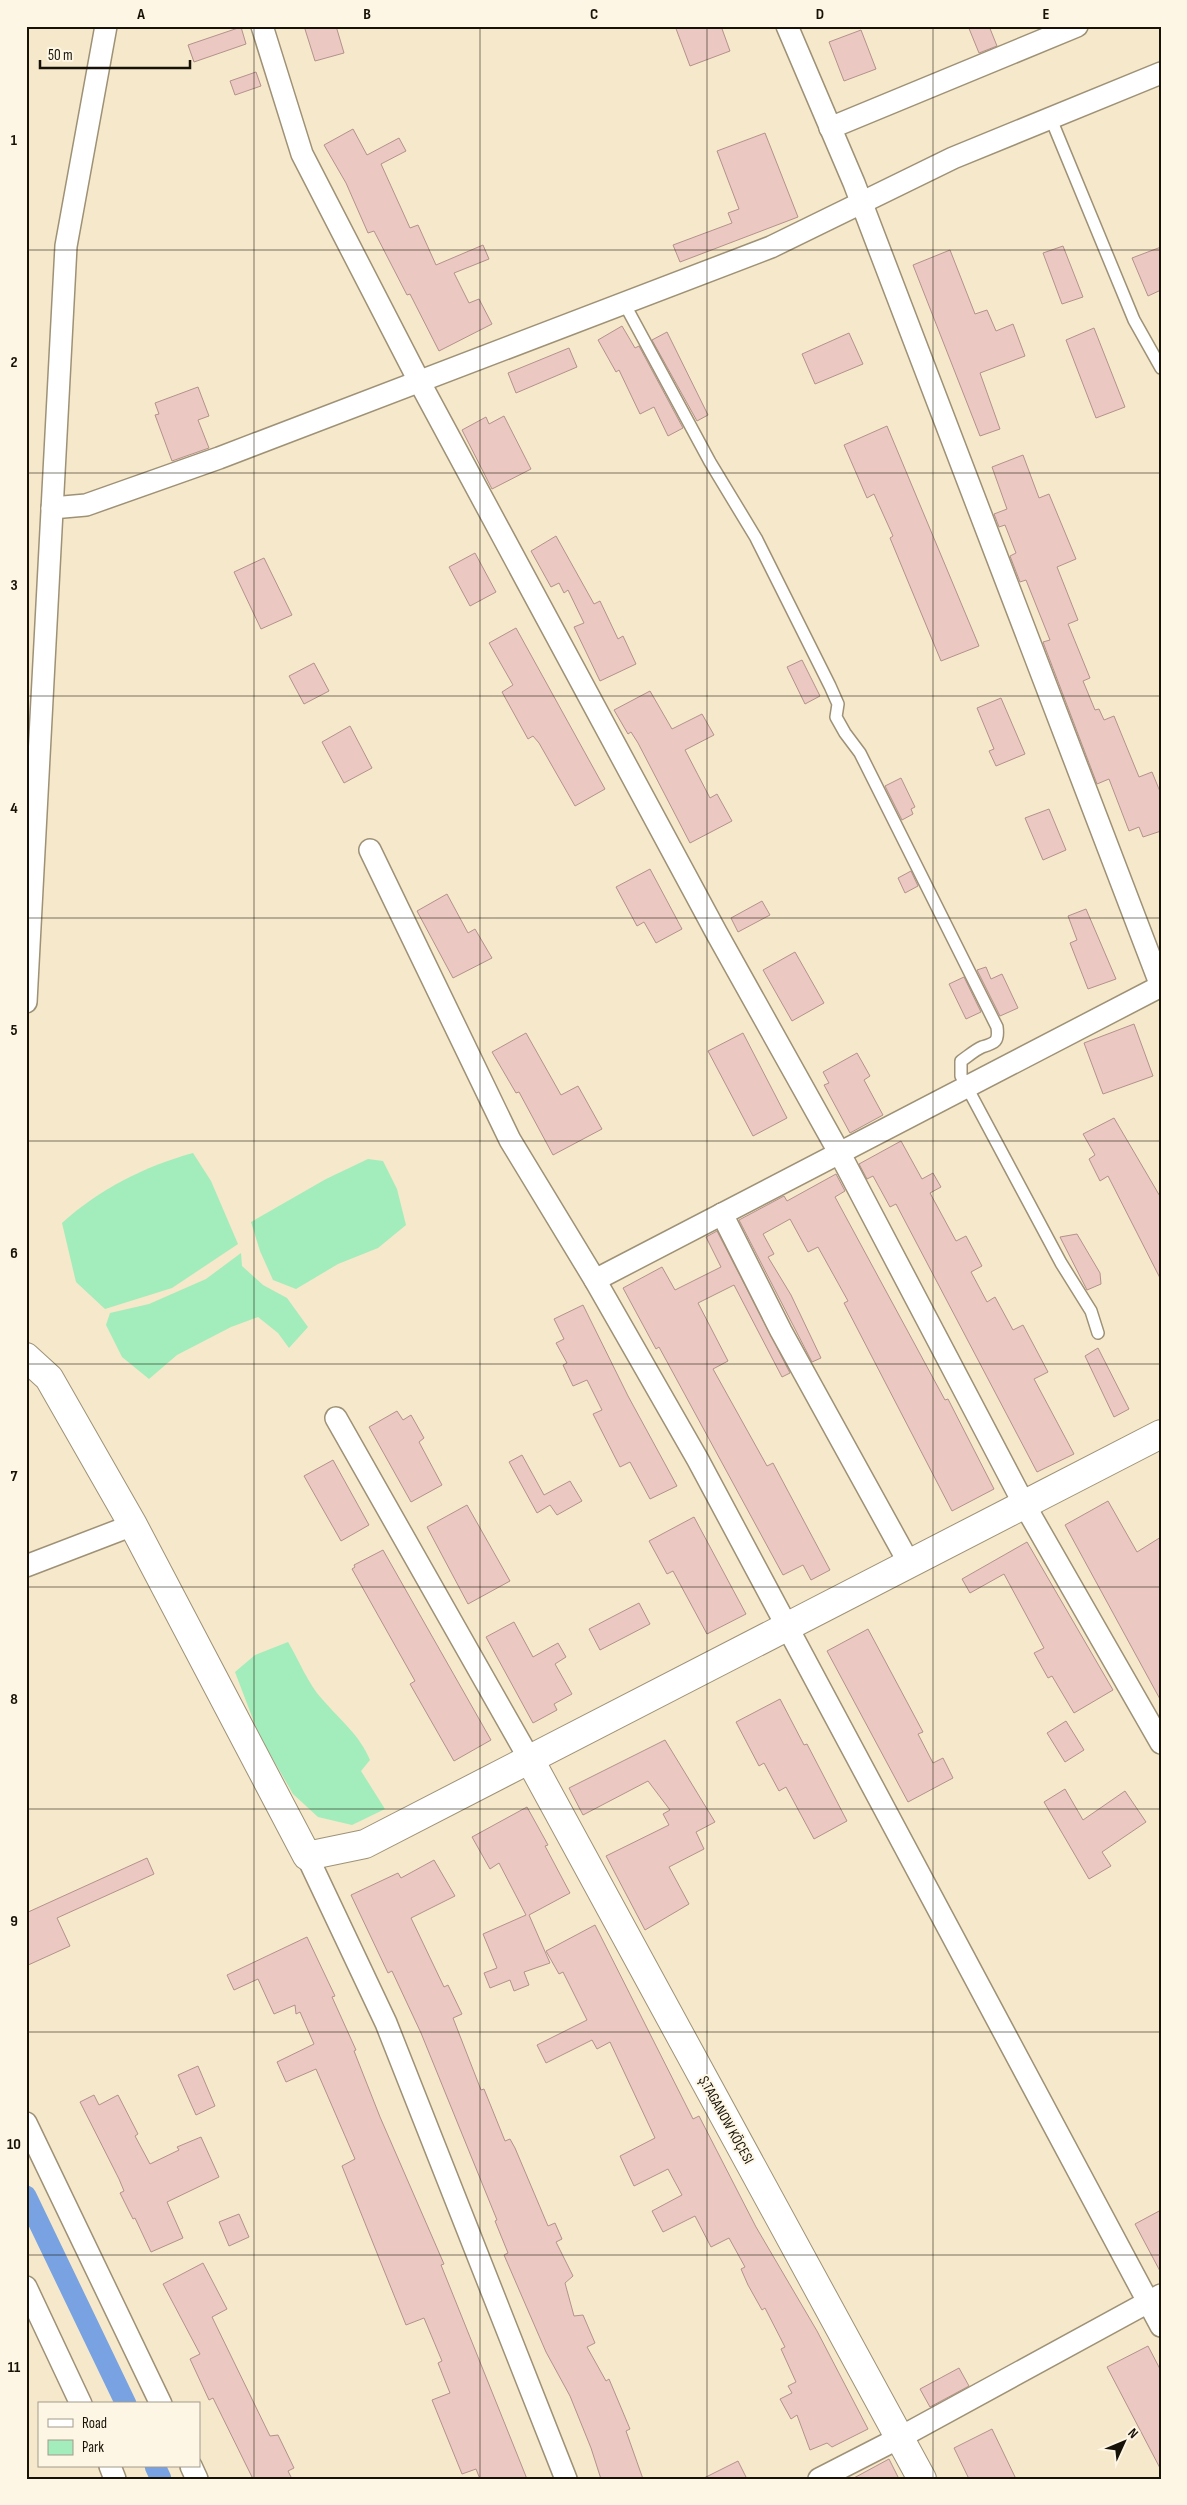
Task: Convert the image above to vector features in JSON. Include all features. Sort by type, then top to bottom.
[{"type":"street","points":[[26,1002],[66,246],[106,26]]},
{"type":"street","points":[[262,26],[302,154],[419,381],[716,932],[840,1154],[1024,1504],[1161,1743]]},
{"type":"street","points":[[595,1280],[1161,986],[861,203],[787,26]]},
{"type":"street","points":[[830,128],[1077,26]]},
{"type":"street","points":[[52,508],[86,505],[219,458],[771,247],[953,158],[1161,73]]},
{"type":"street","points":[[370,850],[510,1140],[595,1280],[698,1460],[786,1626],[1154,2298],[1161,2326]]},
{"type":"street","points":[[722,1214],[781,1331],[853,1461],[881,1516],[909,1563]]},
{"type":"street","points":[[26,1357],[49,1378],[133,1525],[307,1856],[386,2023],[566,2479]]},
{"type":"street","points":[[336,1418],[530,1760]]},
{"type":"street","points":[[307,1856],[365,1844],[1161,1434]]},
{"type":"street","points":[[26,1566],[133,1525]]},
{"type":"street","name":"Ş.TAGANOW KÖÇESI","points":[[530,1760],[922,2479]]},
{"type":"street","points":[[26,2123],[160,2402]]},
{"type":"street","points":[[26,2287],[81,2402]]},
{"type":"street","points":[[819,2479],[899,2438],[1154,2298]]},
{"type":"lane","points":[[1051,119],[1134,320],[1161,368]]},
{"type":"lane","points":[[624,303],[710,462],[756,538],[830,686],[838,704],[836,717],[860,753],[997,1027],[998,1034],[994,1043],[990,1046],[982,1047],[961,1061],[961,1076],[990,1134],[1056,1255],[1091,1310],[1098,1334]]},
{"type":"green space","points":[[193,1153],[211,1181],[238,1244],[172,1288],[105,1309],[76,1282],[62,1223],[91,1200],[123,1180],[175,1158]]},
{"type":"green space","points":[[368,1159],[383,1161],[397,1189],[406,1225],[378,1248],[338,1264],[296,1289],[273,1280],[260,1251],[251,1222],[326,1179]]},
{"type":"green space","points":[[241,1253],[242,1266],[263,1285],[287,1298],[308,1327],[289,1348],[278,1333],[258,1317],[231,1327],[177,1355],[149,1379],[122,1357],[106,1325],[110,1313],[149,1304],[206,1279]]},
{"type":"green space","points":[[288,1642],[317,1693],[355,1735],[370,1760],[361,1771],[385,1809],[352,1825],[318,1817],[293,1794],[259,1735],[235,1672],[255,1655]]},
{"type":"building","points":[[304,26],[336,26],[344,53],[315,61]]},
{"type":"building","points":[[675,26],[721,26],[730,51],[690,66]]},
{"type":"building","points":[[968,26],[989,26],[997,46],[979,53]]},
{"type":"building","points":[[241,27],[246,44],[194,62],[188,45]]},
{"type":"building","points":[[861,30],[876,69],[844,81],[829,42]]},
{"type":"building","points":[[256,72],[261,86],[235,95],[230,81]]},
{"type":"building","points":[[353,129],[367,155],[399,138],[406,151],[381,164],[410,228],[418,225],[436,265],[483,245],[489,259],[454,273],[469,303],[479,299],[492,324],[439,351],[410,294],[407,295],[374,231],[368,233],[346,183],[324,145]]},
{"type":"building","points":[[765,133],[798,217],[680,262],[673,245],[732,223],[728,213],[739,209],[717,151]]},
{"type":"building","points":[[1063,246],[1083,297],[1062,304],[1043,253]]},
{"type":"building","points":[[1161,247],[1161,290],[1148,296],[1132,258]]},
{"type":"building","points":[[950,250],[975,314],[987,310],[996,331],[1013,324],[1025,356],[980,373],[1000,429],[980,436],[913,265]]},
{"type":"building","points":[[622,326],[635,348],[639,346],[683,428],[668,436],[654,407],[640,414],[619,370],[616,372],[598,340]]},
{"type":"building","points":[[1094,328],[1125,407],[1096,418],[1066,340]]},
{"type":"building","points":[[667,332],[708,415],[697,421],[652,340]]},
{"type":"building","points":[[849,333],[863,364],[815,384],[802,354]]},
{"type":"building","points":[[569,348],[577,367],[516,393],[508,373]]},
{"type":"building","points":[[198,387],[209,416],[198,420],[209,448],[172,461],[155,415],[159,414],[155,403]]},
{"type":"building","points":[[504,416],[531,469],[492,489],[462,430],[486,417],[489,424]]},
{"type":"building","points":[[887,426],[979,646],[941,661],[890,538],[893,536],[874,494],[867,498],[844,445]]},
{"type":"building","points":[[1023,455],[1039,498],[1049,494],[1076,559],[1057,567],[1078,620],[1068,624],[1090,678],[1083,681],[1095,710],[1099,709],[1104,720],[1114,716],[1139,777],[1152,772],[1161,794],[1161,831],[1143,837],[1139,827],[1129,831],[1109,779],[1097,784],[1043,642],[1050,640],[1026,580],[1020,582],[1010,556],[1016,553],[1005,525],[999,527],[994,514],[1007,509],[992,467]]},
{"type":"building","points":[[556,536],[594,604],[600,601],[618,639],[623,636],[636,664],[600,681],[574,627],[584,623],[568,590],[564,593],[559,583],[551,587],[531,551]]},
{"type":"building","points":[[475,553],[496,592],[470,606],[449,567]]},
{"type":"building","points":[[264,558],[292,615],[261,629],[234,572]]},
{"type":"building","points":[[516,628],[605,789],[575,806],[539,743],[533,736],[528,739],[502,692],[513,685],[489,643]]},
{"type":"building","points":[[802,660],[820,696],[805,704],[787,667]]},
{"type":"building","points":[[314,663],[329,691],[304,704],[289,676]]},
{"type":"building","points":[[650,691],[672,729],[702,714],[714,735],[685,750],[710,798],[717,794],[732,821],[690,843],[638,743],[631,732],[628,734],[614,710]]},
{"type":"building","points":[[1001,698],[1025,754],[996,766],[989,751],[994,749],[977,708]]},
{"type":"building","points":[[350,726],[372,768],[344,783],[322,742]]},
{"type":"building","points":[[901,778],[915,807],[911,809],[913,814],[902,820],[885,786]]},
{"type":"building","points":[[1049,809],[1066,850],[1043,860],[1025,818]]},
{"type":"building","points":[[650,869],[682,929],[656,943],[644,922],[637,926],[616,887]]},
{"type":"building","points":[[911,871],[918,886],[905,893],[898,878]]},
{"type":"building","points":[[447,894],[468,933],[475,929],[492,958],[453,978],[417,911]]},
{"type":"building","points":[[762,901],[770,915],[738,932],[731,918]]},
{"type":"building","points":[[1086,909],[1116,979],[1088,989],[1070,943],[1077,940],[1068,916]]},
{"type":"building","points":[[795,952],[824,1003],[792,1021],[763,970]]},
{"type":"building","points":[[986,967],[991,979],[1002,974],[1018,1008],[1000,1016],[977,970]]},
{"type":"building","points":[[964,977],[981,1012],[966,1019],[949,984]]},
{"type":"building","points":[[1134,1024],[1153,1076],[1103,1094],[1084,1043]]},
{"type":"building","points":[[526,1033],[561,1095],[578,1086],[602,1129],[553,1155],[519,1092],[516,1093],[492,1052]]},
{"type":"building","points":[[743,1033],[787,1118],[753,1136],[708,1051]]},
{"type":"building","points":[[857,1053],[870,1076],[864,1080],[883,1115],[850,1133],[824,1085],[829,1083],[823,1072]]},
{"type":"building","points":[[1114,1118],[1161,1198],[1161,1280],[1108,1176],[1100,1181],[1089,1159],[1095,1155],[1083,1134]]},
{"type":"building","points":[[901,1141],[922,1179],[933,1173],[941,1187],[930,1193],[956,1241],[966,1236],[982,1266],[971,1272],[987,1302],[995,1297],[1013,1330],[1023,1325],[1048,1372],[1034,1379],[1074,1454],[1037,1472],[896,1204],[890,1207],[873,1176],[867,1179],[859,1164]]},
{"type":"building","points":[[836,1174],[845,1191],[835,1197],[945,1400],[948,1399],[994,1489],[952,1511],[844,1303],[848,1301],[818,1247],[808,1252],[790,1219],[763,1234],[774,1254],[768,1257],[791,1295],[821,1358],[812,1362],[739,1220],[784,1196],[787,1201]]},
{"type":"building","points":[[717,1231],[790,1373],[782,1377],[734,1285],[698,1303],[728,1361],[713,1369],[767,1466],[773,1463],[830,1570],[811,1580],[803,1565],[783,1575],[659,1347],[656,1349],[623,1288],[662,1267],[675,1290],[721,1267],[706,1237]]},
{"type":"building","points":[[1077,1234],[1100,1273],[1101,1284],[1087,1290],[1060,1237]]},
{"type":"building","points":[[583,1305],[628,1396],[677,1486],[650,1499],[630,1462],[620,1467],[593,1414],[602,1410],[587,1380],[573,1386],[563,1365],[567,1363],[556,1343],[564,1339],[554,1319]]},
{"type":"building","points":[[1098,1348],[1129,1409],[1114,1417],[1085,1356]]},
{"type":"building","points":[[397,1411],[403,1420],[411,1415],[424,1438],[419,1442],[442,1485],[411,1502],[369,1427]]},
{"type":"building","points":[[522,1455],[544,1495],[570,1481],[582,1501],[557,1515],[550,1505],[537,1513],[509,1462]]},
{"type":"building","points":[[333,1460],[369,1525],[341,1541],[304,1476]]},
{"type":"building","points":[[1108,1501],[1137,1552],[1161,1537],[1161,1701],[1065,1525]]},
{"type":"building","points":[[467,1505],[510,1581],[468,1604],[427,1527]]},
{"type":"building","points":[[694,1517],[746,1614],[707,1634],[673,1571],[667,1574],[649,1541]]},
{"type":"building","points":[[1027,1542],[1113,1690],[1074,1713],[1052,1676],[1048,1678],[1034,1653],[1044,1648],[1004,1574],[970,1593],[962,1579]]},
{"type":"building","points":[[383,1550],[491,1740],[454,1761],[410,1684],[415,1681],[352,1569],[355,1567],[354,1565]]},
{"type":"building","points":[[639,1603],[650,1624],[600,1650],[589,1629]]},
{"type":"building","points":[[514,1622],[533,1657],[558,1643],[566,1657],[555,1664],[572,1694],[554,1704],[557,1710],[533,1723],[486,1637]]},
{"type":"building","points":[[868,1629],[923,1732],[918,1734],[933,1763],[943,1758],[953,1778],[908,1802],[827,1651]]},
{"type":"building","points":[[780,1699],[804,1745],[807,1744],[847,1821],[814,1839],[786,1787],[779,1791],[764,1763],[759,1766],[736,1722]]},
{"type":"building","points":[[1066,1721],[1084,1750],[1065,1762],[1047,1733]]},
{"type":"building","points":[[665,1740],[715,1822],[696,1832],[704,1849],[669,1867],[689,1904],[645,1930],[606,1856],[669,1825],[663,1814],[670,1810],[648,1781],[583,1815],[569,1788]]},
{"type":"building","points":[[1065,1789],[1083,1820],[1125,1791],[1146,1822],[1102,1852],[1111,1866],[1089,1879],[1044,1802]]},
{"type":"building","points":[[527,1807],[548,1845],[545,1846],[570,1893],[529,1915],[550,1963],[524,1972],[529,1985],[514,1991],[510,1980],[490,1988],[484,1973],[497,1968],[483,1934],[526,1915],[499,1863],[490,1869],[472,1837]]},
{"type":"building","points":[[147,1858],[154,1874],[57,1918],[70,1946],[26,1966],[26,1913]]},
{"type":"building","points":[[434,1860],[455,1896],[411,1918],[444,1987],[448,1985],[462,2014],[453,2018],[481,2090],[484,2089],[505,2141],[510,2139],[515,2148],[548,2226],[555,2223],[562,2239],[556,2242],[573,2276],[565,2283],[574,2316],[583,2315],[595,2343],[587,2347],[606,2381],[609,2379],[630,2429],[626,2431],[643,2479],[601,2479],[570,2396],[546,2352],[504,2255],[508,2253],[495,2221],[497,2220],[421,2033],[392,1971],[388,1973],[351,1895],[398,1873],[401,1878]]},
{"type":"building","points":[[595,1925],[693,2119],[699,2116],[756,2227],[817,2331],[868,2429],[832,2447],[827,2443],[810,2450],[797,2415],[791,2419],[780,2399],[792,2393],[788,2386],[796,2382],[781,2349],[785,2347],[765,2308],[762,2310],[748,2285],[741,2269],[745,2267],[729,2238],[711,2247],[695,2216],[663,2232],[652,2211],[682,2195],[668,2169],[634,2186],[620,2156],[655,2138],[610,2042],[597,2049],[592,2040],[546,2063],[537,2045],[587,2020],[563,1972],[559,1974],[546,1951]]},
{"type":"building","points":[[307,1937],[335,1996],[332,1997],[356,2050],[354,2051],[380,2117],[444,2264],[441,2265],[527,2479],[480,2479],[476,2469],[462,2474],[432,2400],[450,2393],[438,2363],[442,2361],[424,2318],[406,2325],[342,2166],[355,2159],[316,2069],[286,2082],[277,2062],[314,2044],[300,2012],[296,2014],[295,2005],[274,2014],[258,1979],[234,1990],[227,1975]]},
{"type":"building","points":[[198,2066],[215,2106],[196,2115],[178,2075]]},
{"type":"building","points":[[94,2095],[99,2105],[118,2095],[138,2134],[135,2136],[150,2164],[179,2150],[177,2147],[201,2137],[219,2177],[167,2202],[183,2238],[151,2252],[135,2218],[133,2219],[120,2193],[124,2191],[119,2179],[80,2102]]},
{"type":"building","points":[[1161,2210],[1161,2273],[1135,2224]]},
{"type":"building","points":[[239,2214],[249,2237],[229,2246],[219,2222]]},
{"type":"building","points":[[203,2263],[227,2309],[212,2317],[270,2436],[278,2435],[294,2468],[288,2471],[292,2479],[253,2479],[213,2398],[209,2400],[190,2359],[200,2354],[163,2284]]},
{"type":"building","points":[[1148,2346],[1161,2371],[1161,2470],[1107,2367]]},
{"type":"building","points":[[959,2368],[969,2386],[930,2407],[920,2389]]},
{"type":"building","points":[[992,2429],[1016,2479],[969,2479],[954,2448]]},
{"type":"building","points":[[889,2459],[899,2479],[852,2479]]},
{"type":"building","points":[[738,2461],[747,2479],[702,2479]]},
{"type":"waterway","points":[[26,2196],[125,2402]]},
{"type":"waterway","points":[[156,2468],[161,2479]]}]
